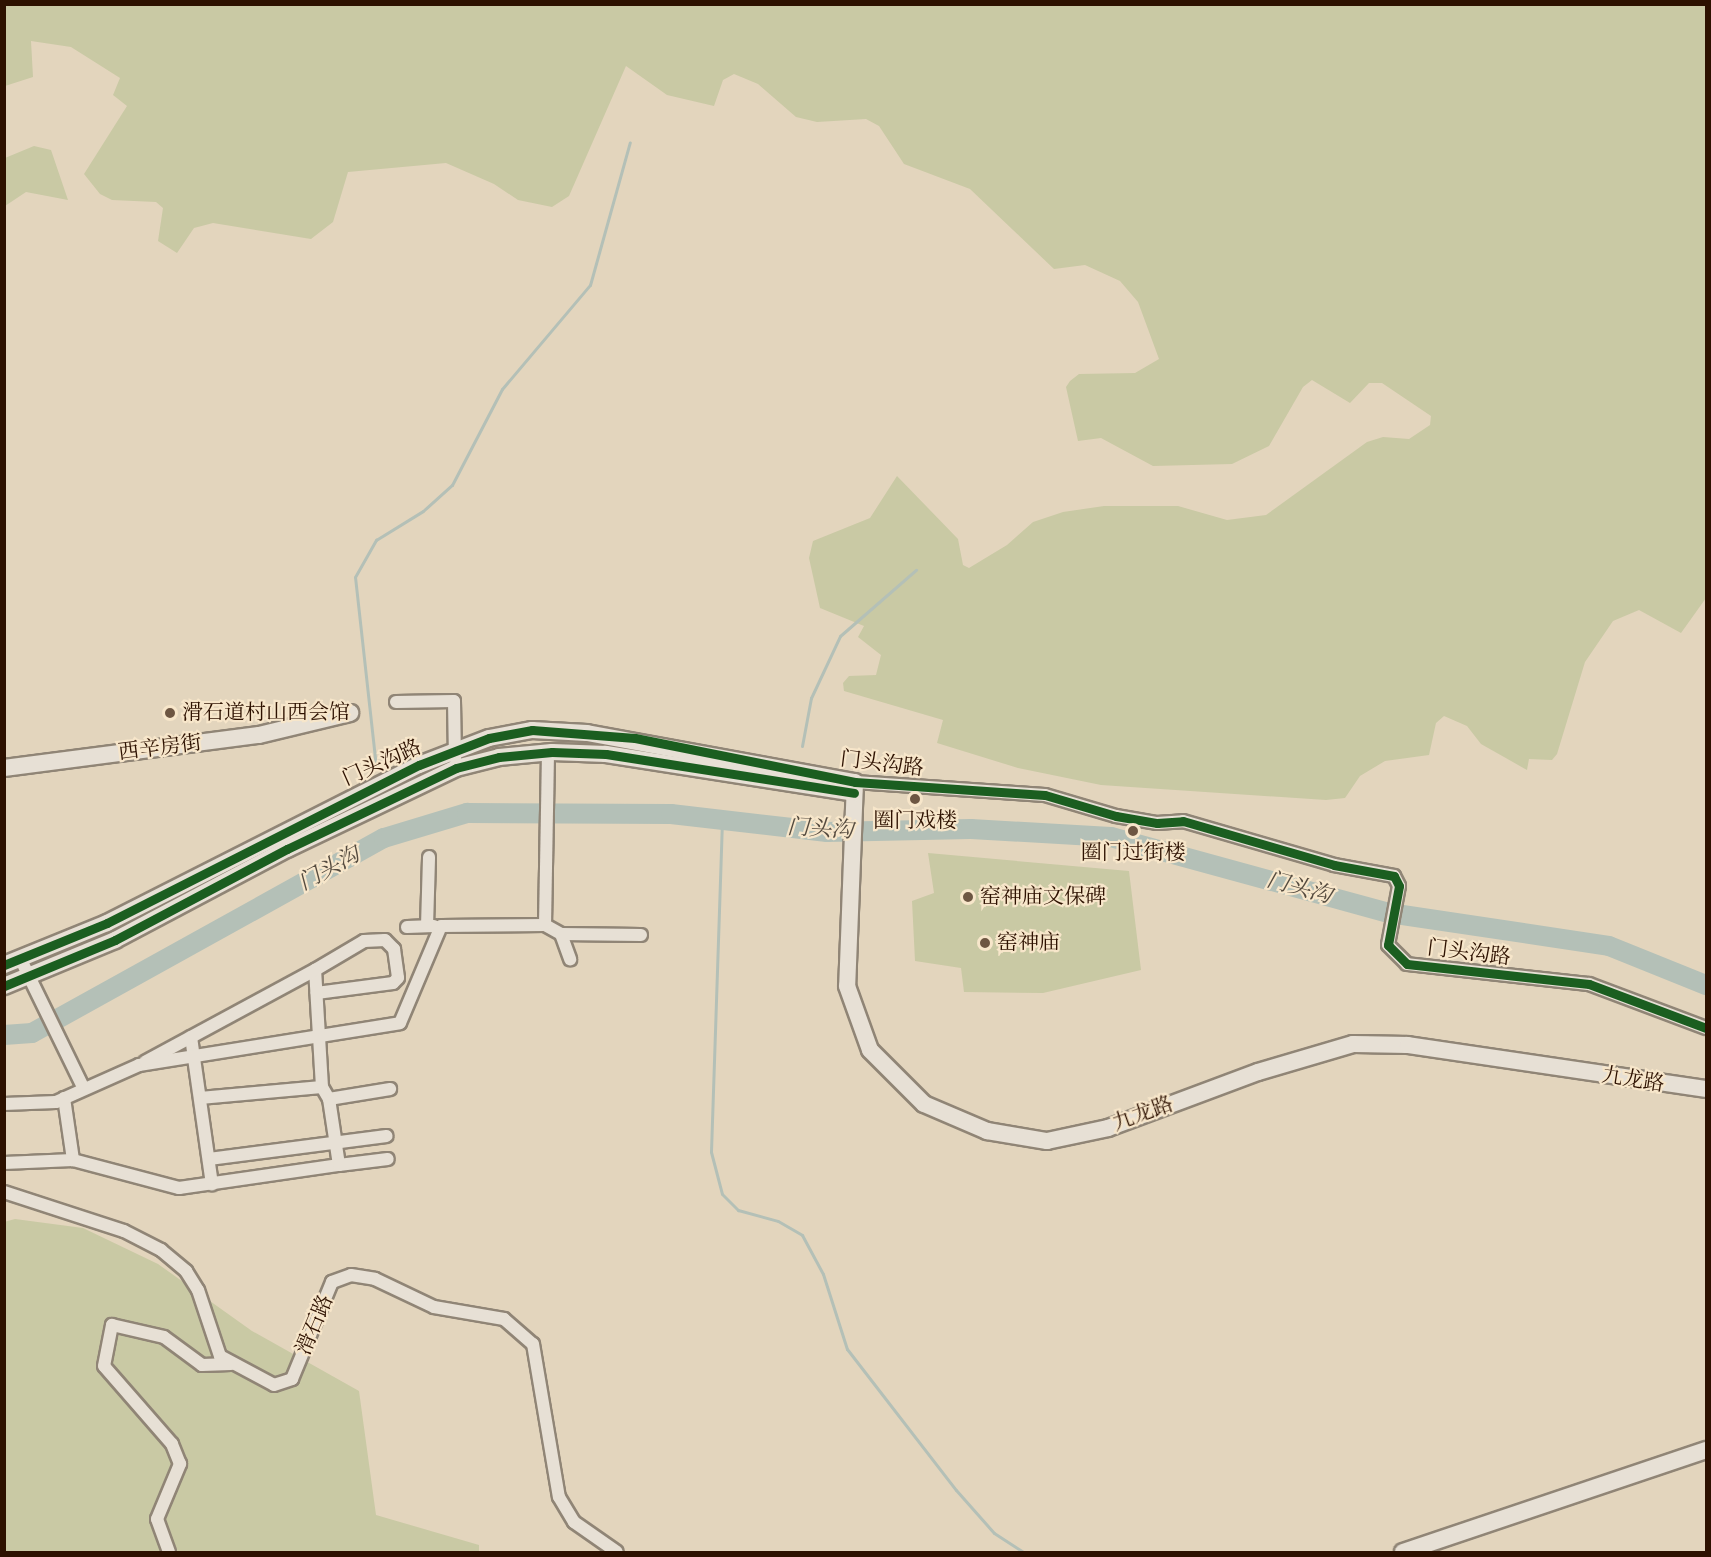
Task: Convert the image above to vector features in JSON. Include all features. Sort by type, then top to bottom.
[{"type":"main road","name":"西辛房街","points":[[4,768],[259,735],[350,713]]},
{"type":"main road","name":"门头沟路","points":[[455,760],[489,738],[532,730],[586,733],[854,793]]},
{"type":"main road","name":"门头沟路","points":[[4,986],[25,969],[363,791],[455,760],[549,752],[606,754],[854,793]]},
{"type":"main road","name":"九龙路","points":[[854,793],[847,986],[870,1050],[924,1104],[987,1131],[1047,1141],[1108,1128],[1258,1072],[1353,1044],[1408,1045],[1707,1089]]},
{"type":"main road","name":"门头沟路","points":[[4,965],[25,969]]},
{"type":"main road","points":[[1403,1552],[1707,1450]]},
{"type":"street","points":[[396,702],[454,701],[455,760]]},
{"type":"street","points":[[545,925],[549,752]]},
{"type":"street","name":"门头沟路","points":[[854,793],[1045,795],[1116,816],[1157,823],[1183,821],[1334,865],[1394,876],[1399,886],[1388,945],[1407,963],[1589,984],[1707,1028]]},
{"type":"street","points":[[427,926],[429,857]]},
{"type":"street","points":[[407,927],[545,925],[561,934],[641,935]]},
{"type":"street","points":[[139,1065],[194,1058],[400,1023],[441,926]]},
{"type":"street","points":[[561,934],[570,959]]},
{"type":"street","points":[[4,1104],[64,1098],[139,1065],[364,941],[385,940],[394,949],[398,978],[393,983],[317,993]]},
{"type":"street","points":[[25,969],[43,1010],[63,1044],[84,1089]]},
{"type":"street","points":[[315,970],[322,1037],[322,1087],[329,1099],[339,1165]]},
{"type":"street","points":[[191,1037],[212,1185]]},
{"type":"street","points":[[200,1098],[322,1087]]},
{"type":"street","points":[[329,1099],[390,1089]]},
{"type":"street","points":[[64,1098],[73,1160]]},
{"type":"street","points":[[208,1159],[387,1136]]},
{"type":"street","points":[[4,1163],[73,1160],[161,1185],[212,1185],[388,1159]]},
{"type":"street","name":"滑石路","points":[[4,1192],[124,1231],[161,1250],[186,1271],[198,1290],[220,1356],[231,1364],[274,1385],[292,1379],[332,1282],[351,1275],[375,1279],[434,1308],[504,1319],[533,1344],[559,1497],[574,1522],[617,1552]]},
{"type":"street","points":[[169,1552],[158,1519],[180,1464],[172,1444],[104,1366],[112,1325],[164,1337],[202,1365],[231,1364]]},
{"type":"green space","points":[[5,4],[1706,5],[1706,598],[1681,633],[1639,610],[1613,621],[1585,662],[1557,754],[1552,760],[1529,759],[1527,770],[1481,744],[1467,726],[1444,716],[1436,723],[1429,755],[1385,761],[1360,776],[1345,798],[1326,800],[1101,785],[1018,768],[937,743],[943,720],[844,691],[843,683],[849,676],[876,675],[881,655],[858,637],[864,626],[820,608],[809,558],[813,541],[870,518],[897,476],[958,539],[963,565],[969,568],[1007,545],[1033,522],[1063,512],[1104,506],[1178,506],[1227,520],[1266,515],[1367,442],[1383,437],[1409,439],[1430,425],[1431,416],[1382,383],[1369,383],[1350,403],[1312,380],[1303,387],[1269,446],[1232,464],[1153,466],[1101,438],[1078,441],[1066,387],[1070,381],[1079,374],[1135,373],[1159,359],[1138,302],[1120,281],[1085,265],[1054,269],[970,189],[904,164],[879,126],[866,119],[817,122],[796,117],[758,84],[734,74],[723,80],[714,106],[667,95],[626,66],[569,196],[552,207],[518,200],[494,184],[446,163],[348,172],[333,222],[311,239],[213,223],[194,228],[177,253],[158,241],[163,208],[156,202],[112,200],[100,194],[84,174],[127,106],[113,95],[120,78],[71,47],[31,41],[33,77],[5,86]]},
{"type":"green space","points":[[34,146],[51,150],[68,200],[26,192],[5,206],[5,158]]},
{"type":"green space","points":[[928,853],[1129,871],[1141,970],[1043,993],[964,992],[961,968],[915,961],[912,901],[934,893]]},
{"type":"green space","points":[[15,1219],[83,1228],[158,1264],[252,1331],[359,1391],[376,1515],[479,1545],[479,1552],[5,1552],[4,1222]]},
{"type":"waterway","points":[[376,767],[355,577],[376,540],[423,511],[452,485],[502,389],[590,285],[630,142]]},
{"type":"waterway","points":[[802,746],[811,698],[840,636],[916,570]]},
{"type":"waterway","name":"门头沟","points":[[4,1035],[32,1033],[384,838],[467,813],[671,814],[827,832],[971,829],[1111,837],[1389,913],[1609,946],[1706,985]]},
{"type":"waterway","points":[[722,820],[711,1152],[722,1194],[738,1210],[778,1221],[802,1235],[823,1274],[847,1349],[956,1490],[994,1533],[1023,1552]]},
{"type":"cycle path","points":[[4,965],[107,923],[419,765],[489,738],[532,730],[635,738],[855,782],[1045,795],[1116,816],[1157,823],[1183,821],[1334,865],[1394,876],[1399,886],[1388,945],[1407,964],[1589,984],[1706,1028]]},
{"type":"cycle path","points":[[4,986],[115,940],[287,849],[456,768],[499,757],[552,752],[606,754],[854,793]]},
{"type":"place","name":"滑石道村山西会馆","points":[[170,713]]},
{"type":"place","name":"圈门戏楼","points":[[915,799]]},
{"type":"place","name":"圈门过街楼","points":[[1133,831]]},
{"type":"place","name":"窑神庙文保碑","points":[[968,897]]},
{"type":"place","name":"窑神庙","points":[[985,943]]}]
